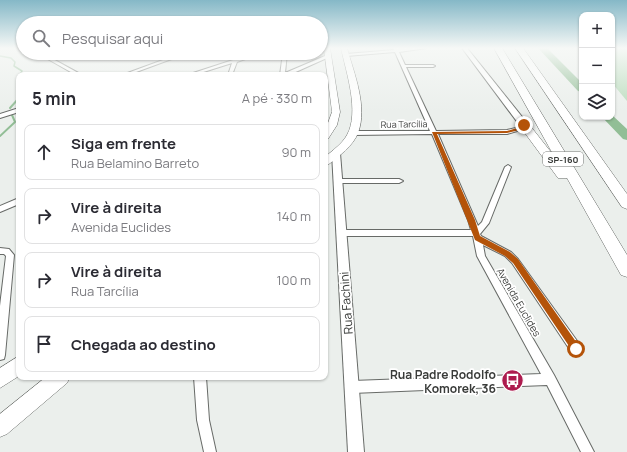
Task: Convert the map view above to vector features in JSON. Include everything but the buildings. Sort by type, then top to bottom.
[{"type":"highway","name":"SP-160","points":[[510,69],[627,270]]},
{"type":"highway","name":"SP-160","points":[[534,69],[627,204]]},
{"type":"highway","points":[[524,125],[601,225]]},
{"type":"main road","points":[[328,134],[335,122],[336,112],[329,69]]},
{"type":"main road","points":[[328,160],[336,153],[353,133],[357,114],[348,69]]},
{"type":"main road","points":[[0,379],[16,367]]},
{"type":"main road","points":[[0,427],[57,380]]},
{"type":"street","points":[[199,72],[209,69]]},
{"type":"street","name":"Avenida Euclides","points":[[404,69],[434,132],[477,235],[483,260],[550,379],[588,452]]},
{"type":"street","points":[[480,69],[524,125]]},
{"type":"street","points":[[0,116],[16,111]]},
{"type":"street","name":"Rua Tarcília","points":[[353,133],[507,132],[522,128],[524,125]]},
{"type":"street","name":"Rua Fachini","points":[[336,153],[356,452]]},
{"type":"street","points":[[477,235],[485,223],[508,167]]},
{"type":"street","points":[[338,181],[399,181]]},
{"type":"street","points":[[0,209],[16,202]]},
{"type":"street","points":[[341,233],[477,235],[508,254],[516,261],[576,349]]},
{"type":"street","points":[[0,251],[6,251],[10,255],[0,355]]},
{"type":"street","points":[[352,387],[550,379]]},
{"type":"street","points":[[200,380],[203,420],[210,452]]},
{"type":"green space","points":[[615,69],[627,69],[627,101],[615,87]]},
{"type":"waterway","points":[[19,69],[22,72]]},
{"type":"waterway","points":[[563,69],[579,86]]},
{"type":"waterway","points":[[10,108],[16,101]]},
{"type":"waterway","points":[[0,136],[15,122],[12,115]]},
{"type":"waterway","points":[[611,120],[627,136]]},
{"type":"place","name":"Rua Padre Rodolfo Komorek, 36","points":[[512,381]]},
{"type":"route","points":[[524,125],[516,131],[507,132],[434,132],[472,220],[477,238],[508,254],[516,261],[576,349]]}]
